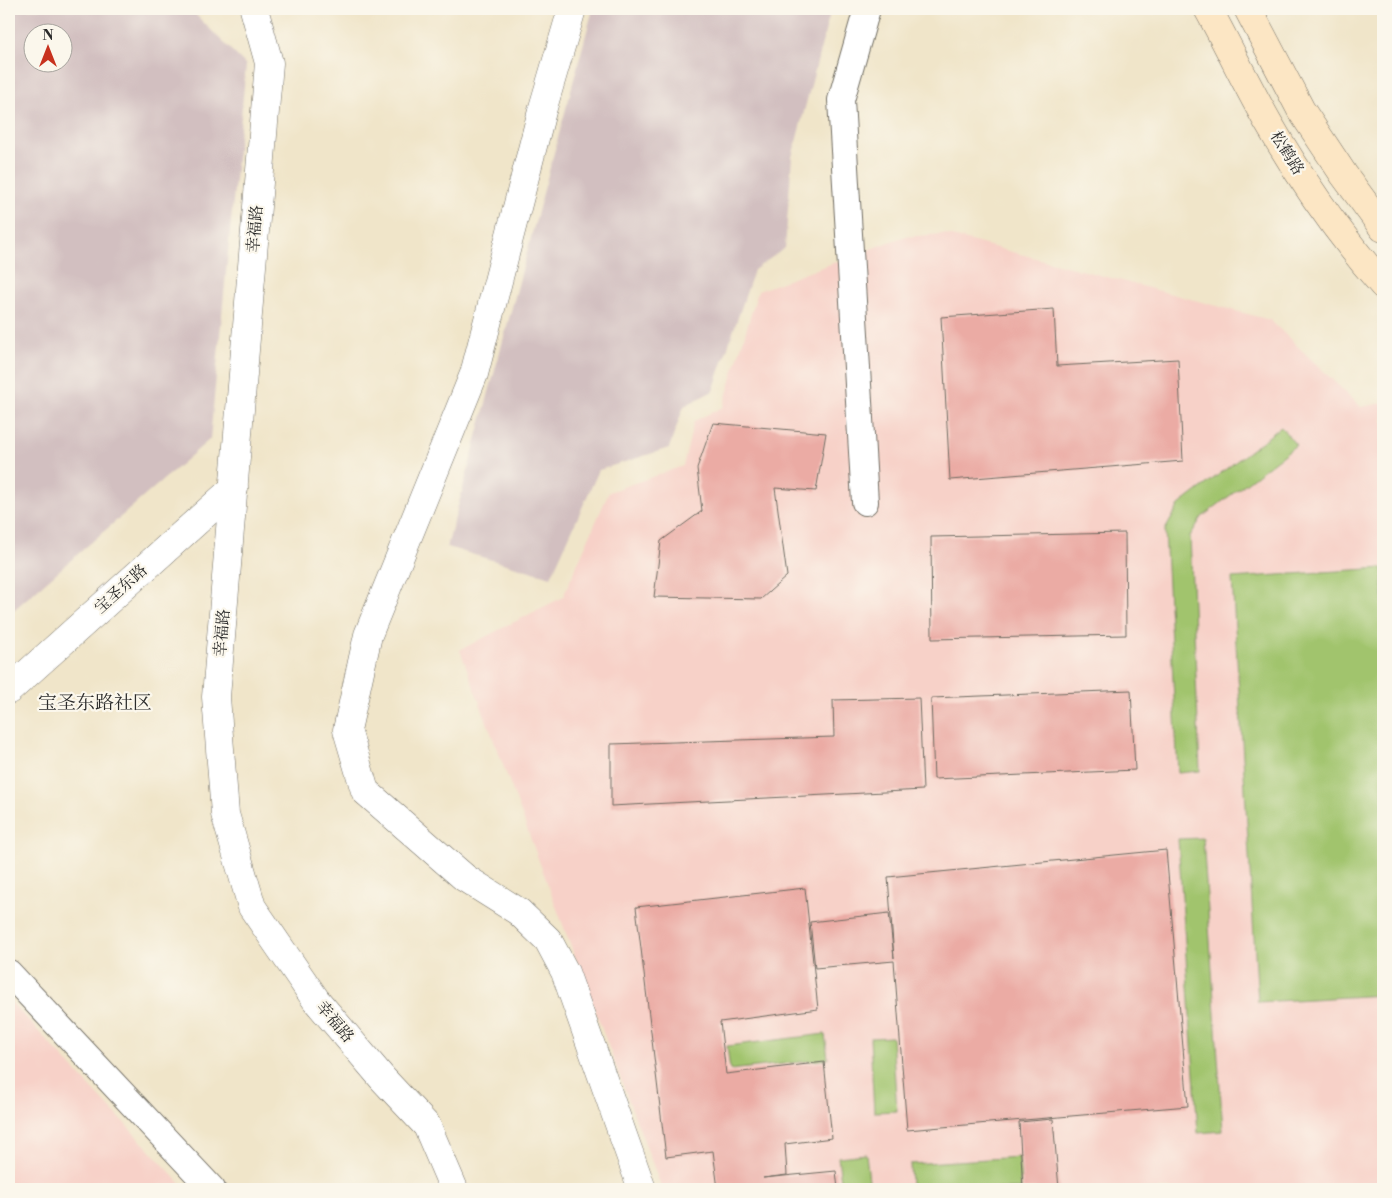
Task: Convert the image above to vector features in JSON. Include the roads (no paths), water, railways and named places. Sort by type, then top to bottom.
[{"type":"main road","name":"松鹤路","points":[[1208,9],[1269,124],[1313,195],[1362,262],[1383,285]]},
{"type":"main road","points":[[1248,9],[1301,110],[1344,175],[1383,228]]},
{"type":"street","name":"幸福路","points":[[254,9],[269,63],[216,697],[225,814],[252,907],[316,1000],[383,1079],[427,1126],[454,1189]]},
{"type":"street","points":[[572,9],[542,111],[474,374],[368,635],[347,730],[365,791],[465,878],[519,912],[548,940],[566,972],[642,1189]]},
{"type":"street","points":[[865,502],[841,100],[867,9]]},
{"type":"street","name":"宝圣东路","points":[[9,690],[234,488]]},
{"type":"street","points":[[9,973],[212,1189]]},
{"type":"district","name":"宝圣东路社区","points":[[95,703]]}]
